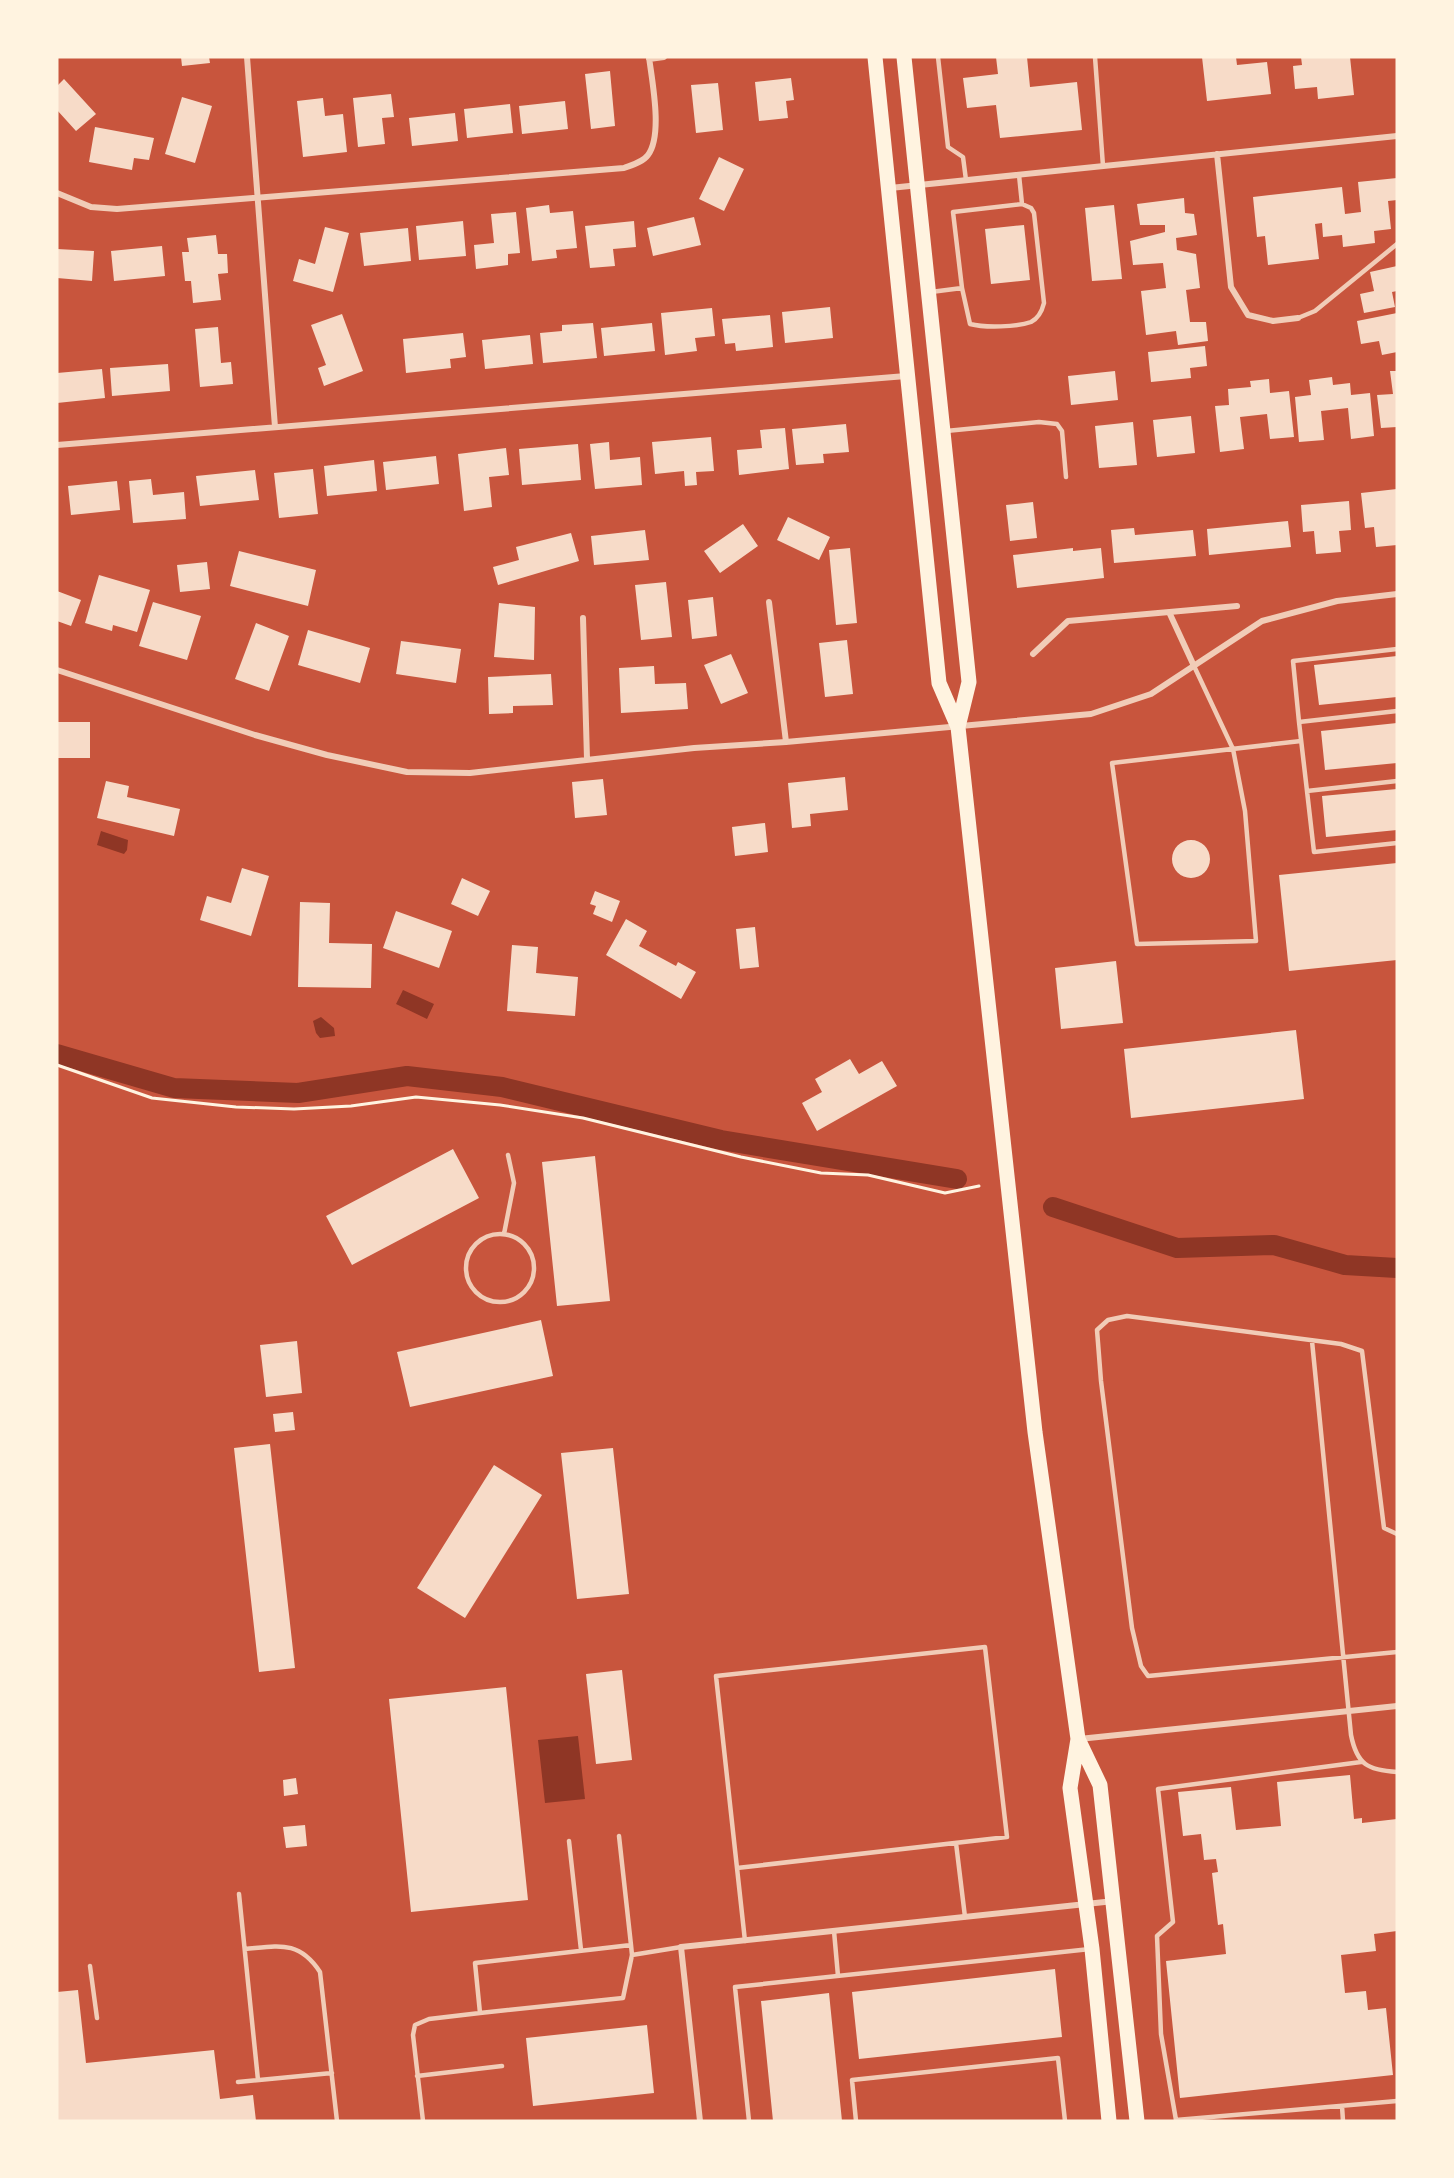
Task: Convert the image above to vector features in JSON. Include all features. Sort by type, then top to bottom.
[{"type":"main road","points":[[875,57],[939,683],[958,727],[1035,1432],[1078,1739],[1071,1788],[1092,1949],[1109,2121]]},
{"type":"main road","points":[[904,57],[969,682],[958,727]]},
{"type":"main road","points":[[1078,1739],[1100,1785],[1137,2121]]},
{"type":"street","points":[[247,57],[275,428]]},
{"type":"street","points":[[57,193],[91,207],[117,209],[624,168],[648,156],[656,129],[649,58],[664,57]]},
{"type":"street","points":[[890,188],[1397,136]]},
{"type":"street","points":[[1216,154],[1230,287],[1248,315],[1273,321],[1298,318]]},
{"type":"street","points":[[57,445],[909,376]]},
{"type":"street","points":[[57,670],[255,735],[327,755],[407,772],[470,773],[694,748],[786,742],[1091,714],[1151,694],[1262,621],[1337,601],[1397,594]]},
{"type":"street","points":[[769,602],[786,742]]},
{"type":"street","points":[[1033,654],[1068,621],[1237,606]]},
{"type":"street","points":[[1170,612],[1194,666]]},
{"type":"street","points":[[583,618],[587,759]]},
{"type":"street","points":[[1078,1739],[1397,1707]]},
{"type":"street","points":[[700,2121],[681,1947],[1114,1901]]},
{"type":"lane","points":[[938,57],[948,147],[963,157],[966,180]]},
{"type":"lane","points":[[1095,57],[1103,166]]},
{"type":"lane","points":[[1019,175],[1022,204]]},
{"type":"lane","points":[[1022,204],[1034,213],[1044,303],[1041,314],[1032,322],[983,327],[970,324],[962,288],[953,212],[1022,204]]},
{"type":"lane","points":[[1298,318],[1315,311],[1397,244]]},
{"type":"lane","points":[[929,292],[962,288]]},
{"type":"lane","points":[[944,432],[1040,422],[1057,424],[1062,431],[1066,477]]},
{"type":"lane","points":[[1397,649],[1293,661],[1314,852],[1397,843]]},
{"type":"lane","points":[[1194,666],[1233,749],[1245,812],[1256,941],[1137,944],[1112,763],[1233,749],[1301,741]]},
{"type":"lane","points":[[1299,722],[1397,711]]},
{"type":"lane","points":[[1307,791],[1397,781]]},
{"type":"lane","points":[[504,1234],[514,1183],[508,1155]]},
{"type":"lane","points":[[504,1234],[521,1241],[528,1248],[532,1257],[533,1275],[523,1292],[515,1298],[496,1301],[486,1299],[471,1286],[466,1268],[471,1250],[477,1242],[485,1237],[504,1234]]},
{"type":"lane","points":[[1397,1534],[1384,1528],[1362,1351],[1341,1344],[1127,1316],[1108,1320],[1097,1330],[1101,1381],[1132,1628],[1141,1666],[1148,1676],[1397,1652]]},
{"type":"lane","points":[[1312,1341],[1346,1712],[1353,1747],[1361,1762],[1375,1771],[1397,1772]]},
{"type":"lane","points":[[736,1868],[1007,1837],[985,1647],[716,1676],[736,1868],[745,1941]]},
{"type":"lane","points":[[1361,1762],[1158,1789],[1173,1922],[1157,1936],[1161,2023],[1177,2121],[1397,2101]]},
{"type":"lane","points":[[423,2121],[413,2035],[415,2025],[429,2019],[623,1998],[632,1955],[618,1836]]},
{"type":"lane","points":[[569,1841],[581,1950]]},
{"type":"lane","points":[[956,1843],[965,1917]]},
{"type":"lane","points":[[239,1894],[258,2080]]},
{"type":"lane","points":[[834,1931],[838,1976]]},
{"type":"lane","points":[[480,2013],[475,1963],[631,1945]]},
{"type":"lane","points":[[245,1949],[285,1946],[296,1949],[314,1962],[320,1972],[337,2121]]},
{"type":"lane","points":[[632,1955],[681,1947]]},
{"type":"lane","points":[[749,2121],[735,1987],[1092,1949]]},
{"type":"lane","points":[[90,1966],[97,2018]]},
{"type":"lane","points":[[856,2121],[852,2080],[1058,2058],[1065,2121]]},
{"type":"lane","points":[[417,2076],[502,2066]]},
{"type":"lane","points":[[238,2082],[332,2073]]},
{"type":"lane","points":[[1342,2106],[1343,2121]]},
{"type":"lane","points":[[695,2121],[700,2121]]},
{"type":"path","points":[[57,1065],[152,1098],[236,1107],[294,1109],[351,1106],[416,1097],[500,1105],[583,1118],[821,1173],[868,1175],[945,1193],[979,1186]]},
{"type":"shaded area","points":[[101,831],[128,840],[124,854],[97,845]]},
{"type":"shaded area","points":[[403,990],[434,1004],[427,1019],[396,1004]]},
{"type":"shaded area","points":[[321,1017],[334,1028],[335,1036],[320,1038],[316,1033],[313,1021]]},
{"type":"shaded area","points":[[578,1736],[585,1799],[545,1803],[538,1740]]},
{"type":"building","points":[[181,57],[209,57],[210,63],[182,66]]},
{"type":"building","points":[[996,57],[1027,57],[1030,87],[1077,82],[1082,130],[1000,138],[996,105],[967,108],[963,78],[998,74]]},
{"type":"building","points":[[1202,57],[1236,57],[1237,65],[1267,62],[1271,94],[1207,101]]},
{"type":"building","points":[[1301,57],[1350,57],[1354,95],[1318,99],[1317,87],[1295,89],[1293,66],[1302,65]]},
{"type":"building","points":[[610,71],[615,126],[591,129],[585,74]]},
{"type":"building","points":[[791,78],[794,100],[786,101],[788,118],[759,121],[755,82]]},
{"type":"building","points":[[64,79],[96,114],[76,131],[57,110],[57,86]]},
{"type":"building","points":[[718,83],[723,130],[696,133],[691,85]]},
{"type":"building","points":[[391,94],[394,117],[382,118],[385,144],[358,147],[353,98]]},
{"type":"building","points":[[182,97],[212,106],[195,163],[165,154]]},
{"type":"building","points":[[323,98],[325,116],[343,114],[347,152],[303,157],[297,101]]},
{"type":"building","points":[[565,101],[568,129],[522,134],[519,106]]},
{"type":"building","points":[[510,104],[513,133],[467,138],[464,109]]},
{"type":"building","points":[[455,113],[458,141],[412,146],[409,118]]},
{"type":"building","points":[[95,127],[154,138],[149,160],[134,158],[132,170],[89,162]]},
{"type":"building","points":[[719,157],[744,169],[724,211],[699,199]]},
{"type":"building","points":[[1397,178],[1397,200],[1388,201],[1391,229],[1374,231],[1375,243],[1343,247],[1342,235],[1323,237],[1322,223],[1315,224],[1319,259],[1268,265],[1265,236],[1257,237],[1253,197],[1342,187],[1345,214],[1361,212],[1358,182]]},
{"type":"building","points":[[1184,198],[1185,213],[1194,214],[1197,235],[1176,238],[1177,250],[1196,254],[1200,288],[1186,290],[1190,322],[1206,322],[1208,341],[1178,345],[1176,331],[1146,335],[1141,291],[1166,288],[1163,263],[1133,265],[1130,241],[1165,232],[1165,225],[1140,225],[1137,204]]},
{"type":"building","points":[[549,205],[550,213],[573,211],[577,248],[556,250],[557,258],[532,261],[526,208]]},
{"type":"building","points":[[1114,205],[1122,279],[1092,281],[1085,208]]},
{"type":"building","points":[[516,212],[520,253],[508,254],[508,265],[476,269],[474,245],[494,243],[491,214]]},
{"type":"building","points":[[694,217],[701,245],[653,256],[647,228]]},
{"type":"building","points":[[463,221],[466,256],[419,260],[416,226]]},
{"type":"building","points":[[634,221],[636,247],[613,249],[615,266],[590,268],[585,226]]},
{"type":"building","points":[[1024,225],[1030,280],[991,284],[985,229]]},
{"type":"building","points":[[325,227],[349,233],[333,292],[293,281],[299,259],[315,264]]},
{"type":"building","points":[[408,228],[411,261],[364,266],[360,233]]},
{"type":"building","points":[[216,235],[218,254],[227,254],[228,273],[218,274],[221,300],[193,303],[191,281],[185,281],[182,252],[189,252],[187,238]]},
{"type":"building","points":[[162,246],[165,276],[114,281],[111,251]]},
{"type":"building","points":[[57,249],[94,251],[92,281],[57,278]]},
{"type":"building","points":[[1397,266],[1397,291],[1392,292],[1395,307],[1364,313],[1360,294],[1374,291],[1370,272]]},
{"type":"building","points":[[830,307],[833,338],[785,343],[782,312]]},
{"type":"building","points":[[712,308],[715,336],[695,338],[697,351],[665,355],[661,313]]},
{"type":"building","points":[[1397,313],[1397,352],[1382,355],[1379,341],[1361,344],[1357,321]]},
{"type":"building","points":[[342,314],[363,371],[324,386],[318,368],[326,365],[311,325]]},
{"type":"building","points":[[770,315],[773,347],[736,351],[735,343],[725,344],[722,319]]},
{"type":"building","points":[[593,323],[597,358],[543,363],[540,333],[562,331],[562,325]]},
{"type":"building","points":[[652,323],[655,351],[604,356],[601,328]]},
{"type":"building","points":[[218,327],[221,363],[231,362],[233,384],[200,387],[195,329]]},
{"type":"building","points":[[463,333],[466,357],[450,359],[451,368],[406,373],[403,339]]},
{"type":"building","points":[[530,335],[533,364],[485,369],[482,340]]},
{"type":"building","points":[[1205,346],[1207,366],[1190,368],[1191,378],[1151,382],[1148,352]]},
{"type":"building","points":[[168,364],[170,391],[112,396],[110,368]]},
{"type":"building","points":[[102,369],[105,398],[57,403],[57,373]]},
{"type":"building","points":[[1115,371],[1118,400],[1071,405],[1068,376]]},
{"type":"building","points":[[1390,371],[1397,371],[1397,427],[1381,428],[1377,395],[1393,394]]},
{"type":"building","points":[[1332,377],[1333,385],[1350,383],[1351,395],[1370,393],[1374,436],[1351,439],[1348,408],[1321,411],[1324,440],[1299,442],[1295,397],[1311,395],[1309,380]]},
{"type":"building","points":[[1269,379],[1270,393],[1289,391],[1294,437],[1270,439],[1267,414],[1240,417],[1244,449],[1220,452],[1215,406],[1229,405],[1228,389],[1251,387],[1250,381]]},
{"type":"building","points":[[1191,416],[1195,453],[1157,457],[1153,420]]},
{"type":"building","points":[[1133,422],[1137,465],[1099,468],[1095,426]]},
{"type":"building","points":[[846,424],[849,452],[823,454],[824,463],[796,465],[792,429]]},
{"type":"building","points":[[785,428],[789,469],[739,475],[737,450],[762,448],[760,430]]},
{"type":"building","points":[[711,437],[714,471],[696,472],[697,485],[685,486],[684,471],[655,474],[652,442]]},
{"type":"building","points":[[609,442],[610,460],[640,457],[642,485],[595,489],[590,444]]},
{"type":"building","points":[[578,444],[581,480],[522,485],[519,449]]},
{"type":"building","points":[[506,448],[509,475],[489,477],[492,507],[464,511],[458,454]]},
{"type":"building","points":[[436,456],[439,484],[386,490],[383,462]]},
{"type":"building","points":[[374,460],[377,491],[327,496],[324,466]]},
{"type":"building","points":[[313,469],[318,514],[279,518],[274,473]]},
{"type":"building","points":[[255,470],[259,500],[200,506],[196,476]]},
{"type":"building","points":[[151,479],[153,495],[184,492],[186,519],[133,523],[129,481]]},
{"type":"building","points":[[117,481],[120,510],[71,515],[68,486]]},
{"type":"building","points":[[1397,489],[1397,545],[1376,547],[1374,527],[1365,528],[1361,493]]},
{"type":"building","points":[[1349,501],[1351,530],[1339,531],[1341,552],[1316,554],[1314,531],[1303,532],[1301,505]]},
{"type":"building","points":[[1033,502],[1037,538],[1010,541],[1006,505]]},
{"type":"building","points":[[788,517],[830,537],[819,560],[777,540]]},
{"type":"building","points":[[1288,521],[1291,547],[1209,555],[1207,529]]},
{"type":"building","points":[[743,524],[758,546],[720,573],[704,551]]},
{"type":"building","points":[[1134,528],[1135,535],[1193,530],[1196,556],[1114,563],[1111,530]]},
{"type":"building","points":[[645,530],[649,560],[594,565],[591,536]]},
{"type":"building","points":[[571,533],[579,561],[498,585],[493,567],[519,560],[516,547]]},
{"type":"building","points":[[850,548],[857,623],[836,625],[829,550]]},
{"type":"building","points":[[1073,548],[1073,551],[1101,548],[1104,578],[1017,588],[1013,555]]},
{"type":"building","points":[[239,551],[316,570],[308,606],[230,586]]},
{"type":"building","points":[[207,562],[210,589],[180,592],[177,565]]},
{"type":"building","points":[[99,575],[150,590],[137,632],[113,625],[112,631],[85,623]]},
{"type":"building","points":[[666,582],[672,637],[641,640],[635,585]]},
{"type":"building","points":[[57,591],[81,600],[71,626],[57,621]]},
{"type":"building","points":[[713,597],[717,636],[692,639],[688,600]]},
{"type":"building","points":[[153,602],[201,616],[187,660],[139,646]]},
{"type":"building","points":[[499,603],[535,607],[534,660],[494,657]]},
{"type":"building","points":[[256,623],[289,636],[269,691],[235,679]]},
{"type":"building","points":[[308,630],[370,648],[360,683],[298,665]]},
{"type":"building","points":[[847,640],[853,694],[825,697],[819,643]]},
{"type":"building","points":[[401,641],[461,649],[456,683],[396,674]]},
{"type":"building","points":[[731,654],[748,693],[721,704],[704,665]]},
{"type":"building","points":[[1397,656],[1397,697],[1319,705],[1314,665]]},
{"type":"building","points":[[654,666],[655,684],[686,683],[688,709],[621,713],[619,668]]},
{"type":"building","points":[[551,674],[553,705],[513,706],[513,713],[489,714],[488,677]]},
{"type":"building","points":[[58,722],[90,722],[90,758],[57,758]]},
{"type":"building","points":[[1397,723],[1397,763],[1325,770],[1321,731]]},
{"type":"building","points":[[845,777],[848,810],[810,814],[811,826],[792,828],[788,783]]},
{"type":"building","points":[[603,779],[607,815],[575,818],[572,782]]},
{"type":"building","points":[[106,781],[129,786],[127,797],[180,809],[174,836],[97,818]]},
{"type":"building","points":[[1397,789],[1397,830],[1326,837],[1322,796]]},
{"type":"building","points":[[765,823],[768,852],[735,856],[732,827]]},
{"type":"building","points":[[1191,840],[1204,846],[1210,859],[1204,872],[1191,878],[1178,872],[1172,859],[1178,846]]},
{"type":"building","points":[[1397,863],[1397,960],[1289,971],[1279,875]]},
{"type":"building","points":[[242,868],[269,876],[251,936],[200,920],[207,896],[231,903]]},
{"type":"building","points":[[462,878],[490,891],[478,916],[451,904]]},
{"type":"building","points":[[595,891],[620,901],[612,922],[593,914],[596,906],[590,904]]},
{"type":"building","points":[[300,902],[330,903],[329,943],[372,944],[371,988],[298,987]]},
{"type":"building","points":[[396,911],[452,931],[439,968],[383,948]]},
{"type":"building","points":[[626,919],[647,931],[639,946],[676,966],[678,962],[696,972],[681,999],[606,955]]},
{"type":"building","points":[[755,927],[759,967],[740,969],[736,929]]},
{"type":"building","points":[[512,945],[538,947],[536,973],[578,977],[575,1016],[507,1011]]},
{"type":"building","points":[[1116,961],[1123,1023],[1061,1029],[1055,968]]},
{"type":"building","points":[[1296,1030],[1304,1099],[1131,1118],[1124,1049]]},
{"type":"building","points":[[850,1059],[859,1074],[882,1061],[897,1086],[817,1131],[802,1103],[822,1092],[815,1079]]},
{"type":"building","points":[[453,1149],[479,1198],[352,1265],[326,1216]]},
{"type":"building","points":[[595,1156],[610,1301],[557,1306],[542,1162]]},
{"type":"building","points":[[541,1320],[553,1376],[410,1407],[397,1352]]},
{"type":"building","points":[[297,1341],[302,1393],[266,1397],[260,1345]]},
{"type":"building","points":[[293,1412],[295,1430],[275,1432],[273,1414]]},
{"type":"building","points":[[270,1444],[295,1668],[259,1672],[234,1448]]},
{"type":"building","points":[[613,1448],[629,1594],[577,1599],[561,1453]]},
{"type":"building","points":[[494,1465],[542,1495],[465,1618],[417,1588]]},
{"type":"building","points":[[622,1670],[632,1760],[596,1764],[586,1674]]},
{"type":"building","points":[[506,1687],[528,1900],[411,1912],[389,1699]]},
{"type":"building","points":[[1350,1775],[1354,1819],[1362,1818],[1362,1823],[1397,1819],[1397,1931],[1374,1934],[1376,1951],[1341,1955],[1345,1993],[1366,1991],[1368,2010],[1386,2008],[1393,2075],[1180,2098],[1166,1961],[1226,1954],[1223,1924],[1218,1925],[1212,1873],[1218,1872],[1216,1859],[1204,1860],[1201,1834],[1183,1836],[1178,1792],[1231,1787],[1236,1830],[1281,1826],[1277,1782]]},
{"type":"building","points":[[296,1778],[298,1794],[284,1796],[283,1780]]},
{"type":"building","points":[[305,1825],[307,1846],[286,1848],[283,1827]]},
{"type":"building","points":[[1055,1969],[1062,2037],[859,2059],[852,1992]]},
{"type":"building","points":[[78,1990],[86,2063],[214,2050],[220,2099],[253,2095],[256,2121],[57,2121],[57,1992]]},
{"type":"building","points":[[829,1993],[842,2121],[773,2121],[761,2001]]},
{"type":"building","points":[[647,2025],[654,2093],[533,2106],[526,2038]]},
{"type":"waterway","points":[[57,1054],[174,1088],[298,1093],[407,1076],[502,1087],[721,1140],[957,1179]]},
{"type":"waterway","points":[[1053,1207],[1177,1248],[1274,1245],[1345,1265],[1397,1268]]}]
